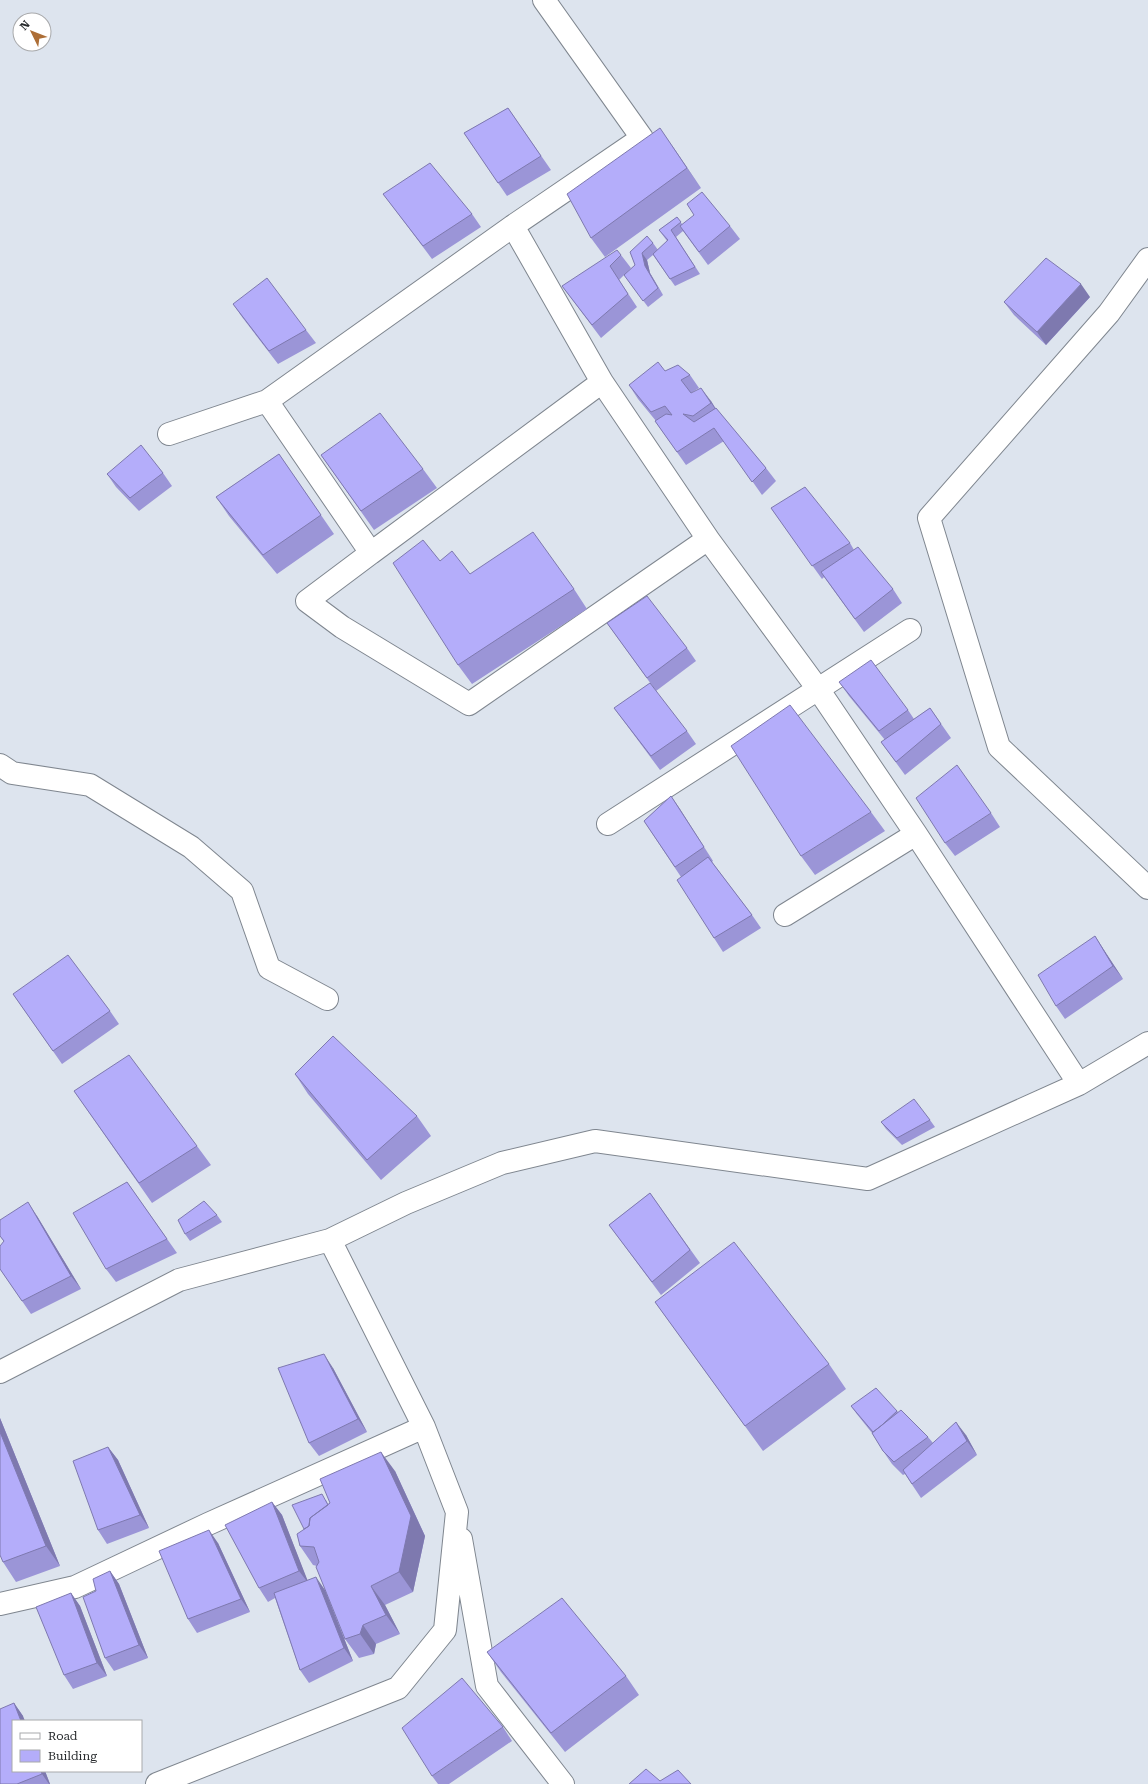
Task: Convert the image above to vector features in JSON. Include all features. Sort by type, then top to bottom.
[{"type":"street","points":[[169,434],[267,402],[513,226],[642,138],[544,0]]},
{"type":"street","points":[[513,226],[602,382],[708,539],[818,689],[916,834],[1080,1084]]},
{"type":"street","points":[[1148,259],[1109,313],[929,518],[999,747],[1148,888]]},
{"type":"street","points":[[602,382],[307,601],[342,627],[469,704],[708,539]]},
{"type":"street","points":[[267,402],[371,553]]},
{"type":"street","points":[[608,824],[910,630]]},
{"type":"street","points":[[0,765],[12,773],[90,785],[191,846],[242,891],[270,968],[327,999]]},
{"type":"street","points":[[784,915],[916,834]]},
{"type":"street","points":[[0,1372],[179,1280],[330,1240],[406,1204],[502,1163],[595,1141],[868,1178],[1080,1084],[1148,1043]]},
{"type":"street","points":[[330,1240],[424,1427],[457,1512],[487,1686],[564,1784]]},
{"type":"street","points":[[0,1604],[75,1587],[208,1524],[424,1427]]},
{"type":"street","points":[[156,1784],[398,1688],[445,1630],[457,1512]]},
{"type":"building","points":[[508,108],[541,156],[498,183],[464,133]]},
{"type":"building","points":[[660,128],[687,168],[591,238],[567,194]]},
{"type":"building","points":[[430,163],[472,214],[423,246],[383,194]]},
{"type":"building","points":[[702,192],[730,226],[699,252],[680,226],[694,215],[687,204]]},
{"type":"building","points":[[677,217],[681,222],[671,230],[695,267],[670,279],[653,254],[668,240],[659,230]]},
{"type":"building","points":[[647,236],[653,243],[642,253],[645,266],[658,288],[643,301],[624,275],[635,265],[630,252]]},
{"type":"building","points":[[617,250],[621,255],[610,266],[628,294],[592,325],[562,286]]},
{"type":"building","points":[[1046,258],[1081,284],[1037,332],[1004,302]]},
{"type":"building","points":[[267,278],[306,330],[269,351],[233,304]]},
{"type":"building","points":[[658,362],[665,371],[678,365],[690,375],[681,380],[691,393],[701,388],[711,403],[693,416],[683,414],[694,422],[716,408],[766,468],[752,482],[714,428],[677,452],[655,421],[666,414],[672,415],[665,406],[651,412],[629,385]]},
{"type":"building","points":[[380,413],[423,469],[361,511],[321,455]]},
{"type":"building","points":[[141,445],[163,473],[130,498],[107,474]]},
{"type":"building","points":[[279,454],[321,515],[263,555],[216,497]]},
{"type":"building","points":[[805,487],[850,543],[812,566],[771,508]]},
{"type":"building","points":[[533,532],[574,589],[458,665],[393,563],[423,540],[440,561],[452,551],[470,574]]},
{"type":"building","points":[[858,547],[893,589],[855,619],[821,572]]},
{"type":"building","points":[[647,596],[687,648],[647,678],[607,623]]},
{"type":"building","points":[[871,660],[908,710],[879,731],[839,682]]},
{"type":"building","points":[[650,683],[687,731],[651,756],[614,708]]},
{"type":"building","points":[[790,705],[871,812],[801,856],[731,746]]},
{"type":"building","points":[[930,708],[941,724],[896,762],[881,742]]},
{"type":"building","points":[[957,765],[991,813],[945,843],[916,798]]},
{"type":"building","points":[[671,796],[704,847],[675,867],[644,821]]},
{"type":"building","points":[[708,857],[752,915],[714,938],[677,880]]},
{"type":"building","points":[[1095,936],[1113,966],[1056,1006],[1038,975]]},
{"type":"building","points":[[68,955],[110,1011],[53,1051],[13,994]]},
{"type":"building","points":[[333,1036],[417,1116],[367,1160],[295,1074]]},
{"type":"building","points":[[129,1055],[197,1146],[139,1183],[74,1091]]},
{"type":"building","points":[[914,1099],[930,1120],[897,1138],[881,1122]]},
{"type":"building","points":[[127,1182],[167,1239],[106,1269],[73,1213]]},
{"type":"building","points":[[650,1193],[690,1250],[652,1282],[609,1225]]},
{"type":"building","points":[[204,1201],[217,1215],[185,1234],[178,1220]]},
{"type":"building","points":[[28,1202],[71,1276],[22,1301],[0,1269],[0,1246],[4,1241],[0,1236],[0,1220]]},
{"type":"building","points":[[734,1242],[829,1364],[745,1426],[655,1302]]},
{"type":"building","points":[[324,1354],[358,1419],[309,1443],[278,1368]]},
{"type":"building","points":[[876,1388],[897,1411],[873,1432],[851,1406]]},
{"type":"building","points":[[901,1410],[928,1437],[894,1462],[883,1451],[872,1433]]},
{"type":"building","points":[[956,1422],[967,1441],[912,1484],[903,1470]]},
{"type":"building","points":[[0,1432],[46,1546],[3,1562],[0,1555]]},
{"type":"building","points":[[108,1447],[140,1515],[98,1530],[73,1461]]},
{"type":"building","points":[[381,1452],[411,1516],[399,1572],[371,1586],[386,1615],[363,1625],[360,1634],[345,1639],[316,1567],[319,1562],[314,1547],[300,1546],[297,1534],[309,1526],[310,1518],[330,1503],[320,1479]]},
{"type":"building","points":[[322,1494],[328,1505],[310,1518],[309,1526],[304,1529],[292,1505]]},
{"type":"building","points":[[272,1502],[299,1571],[259,1588],[225,1525]]},
{"type":"building","points":[[209,1530],[241,1599],[188,1619],[159,1551]]},
{"type":"building","points":[[110,1571],[139,1645],[105,1658],[83,1597],[96,1591],[93,1579]]},
{"type":"building","points":[[316,1577],[344,1648],[300,1670],[274,1593]]},
{"type":"building","points":[[71,1593],[97,1663],[64,1675],[36,1607]]},
{"type":"building","points":[[562,1598],[626,1676],[551,1733],[487,1652]]},
{"type":"building","points":[[462,1678],[503,1727],[432,1776],[402,1728]]},
{"type":"building","points":[[14,1703],[21,1720],[12,1720],[12,1772],[41,1772],[42,1774],[17,1784],[0,1784],[0,1709]]},
{"type":"building","points":[[646,1769],[660,1781],[678,1770],[691,1784],[629,1784]]}]
